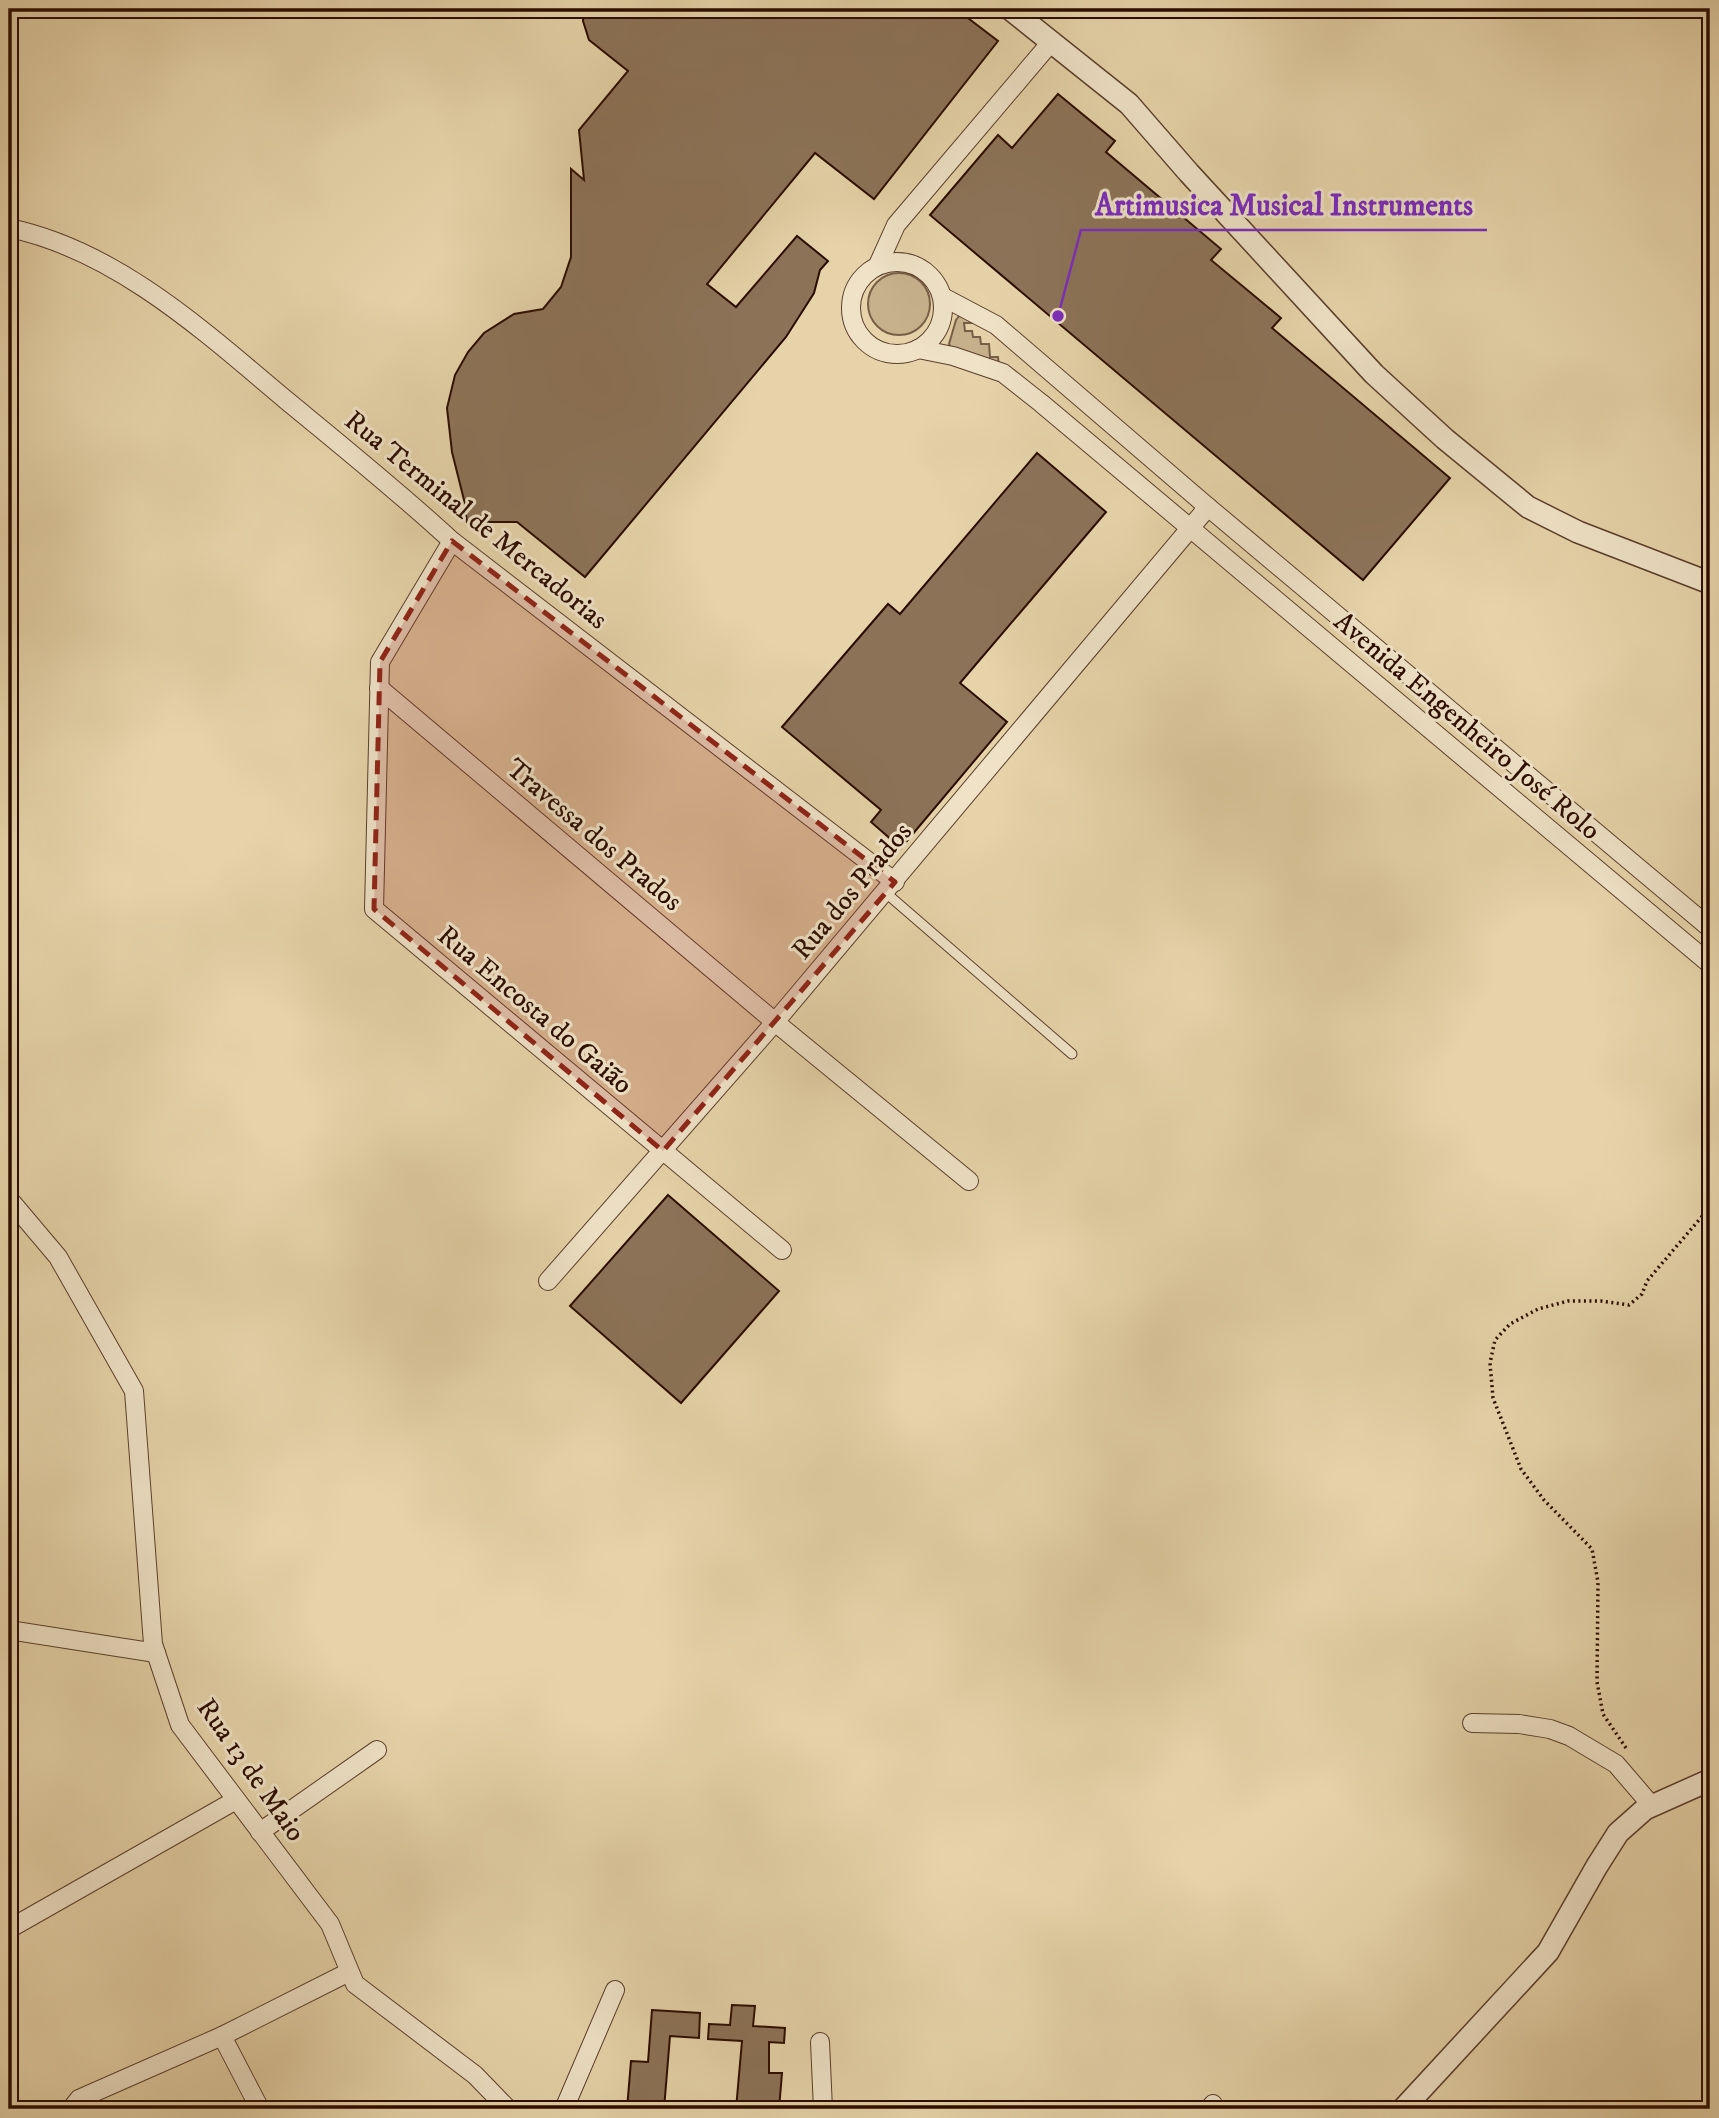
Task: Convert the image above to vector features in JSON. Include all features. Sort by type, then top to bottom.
[{"type":"street","points":[[1010,9],[1129,104],[1374,374],[1445,439],[1528,507],[1578,532],[1710,583]]},
{"type":"street","name":"Avenida Engenheiro José Rolo","points":[[878,265],[897,225],[1052,41]]},
{"type":"street","name":"Rua Terminal de Mercadorias","points":[[9,229],[25,232],[93,257],[147,289],[212,338],[406,499],[452,541],[890,887]]},
{"type":"street","name":"Avenida Engenheiro José Rolo","points":[[1710,928],[1208,507],[996,325],[943,297],[929,274],[918,266],[891,261],[878,265],[856,285],[851,313],[855,328],[864,340],[889,353],[904,354],[918,349],[953,356],[1003,373],[1710,964]]},
{"type":"street","points":[[918,349],[930,340],[939,328],[944,313],[943,297]]},
{"type":"street","points":[[1190,528],[1208,507]]},
{"type":"street","name":"Rua dos Prados","points":[[548,1281],[775,1022],[1190,528]]},
{"type":"street","points":[[379,688],[380,662],[452,541]]},
{"type":"street","name":"Rua Encosta do Gaião","points":[[379,688],[374,909],[782,1250]]},
{"type":"street","name":"Travessa dos Prados","points":[[379,688],[775,1022],[970,1181]]},
{"type":"street","name":"Rua 13 de Maio","points":[[9,1199],[58,1257],[134,1391],[153,1644],[180,1725],[330,1924],[355,1984],[475,2075],[508,2109]]},
{"type":"street","points":[[9,1630],[156,1653]]},
{"type":"street","points":[[1472,1723],[1519,1724],[1550,1729],[1569,1736],[1616,1764],[1652,1806]]},
{"type":"street","points":[[260,1832],[377,1750]]},
{"type":"street","points":[[1403,2109],[1548,1952],[1618,1833],[1645,1809],[1710,1780]]},
{"type":"street","points":[[9,1930],[236,1800]]},
{"type":"street","points":[[71,2109],[79,2099],[222,2036],[349,1972]]},
{"type":"street","points":[[564,2109],[615,1990]]},
{"type":"street","points":[[222,2036],[260,2109]]},
{"type":"street","points":[[820,2042],[823,2109]]},
{"type":"lane","points":[[890,887],[1072,1054]]},
{"type":"path","points":[[1635,1787],[1633,1759],[1603,1713],[1597,1682],[1598,1582],[1592,1549],[1544,1500],[1521,1469],[1493,1398],[1490,1363],[1495,1340],[1510,1324],[1538,1309],[1568,1301],[1601,1301],[1629,1305],[1642,1294],[1647,1280],[1710,1207]]},
{"type":"highlighted area","points":[[452,541],[895,882],[663,1151],[374,909],[380,662]]},
{"type":"shaded area","points":[[899,273],[911,275],[921,282],[928,292],[928,316],[921,326],[911,333],[899,335],[887,333],[877,326],[870,316],[868,304],[870,292],[877,282],[887,275]]},
{"type":"shaded area","points":[[960,315],[977,323],[964,323],[965,331],[972,331],[973,337],[980,337],[981,344],[989,344],[990,357],[998,357],[999,366],[952,350],[949,344]]},
{"type":"building","points":[[584,9],[956,9],[998,41],[874,199],[815,153],[707,284],[736,307],[797,236],[828,261],[820,270],[814,293],[786,337],[585,577],[517,522],[467,522],[452,452],[447,408],[455,375],[468,352],[484,333],[514,314],[543,309],[561,287],[571,257],[571,169],[584,180],[579,130],[628,71],[589,40],[583,21]]},
{"type":"building","points":[[1058,94],[1115,141],[1106,152],[1221,249],[1211,260],[1281,318],[1272,328],[1450,478],[1363,580],[930,215],[998,135],[1012,148]]},
{"type":"building","points":[[1037,453],[1106,512],[960,683],[1007,722],[901,848],[871,822],[881,810],[782,727],[888,604],[900,614]]},
{"type":"building","points":[[668,1195],[779,1291],[681,1403],[570,1306]]},
{"type":"building","points":[[732,2005],[755,2006],[753,2026],[785,2028],[784,2043],[769,2042],[769,2073],[782,2073],[779,2109],[736,2109],[742,2041],[708,2039],[709,2024],[730,2025]]},
{"type":"building","points":[[652,2010],[700,2013],[699,2038],[670,2036],[664,2109],[627,2109],[631,2061],[648,2062]]},
{"type":"place","name":"Artimusica Musical Instruments","points":[[1058,316]]}]
